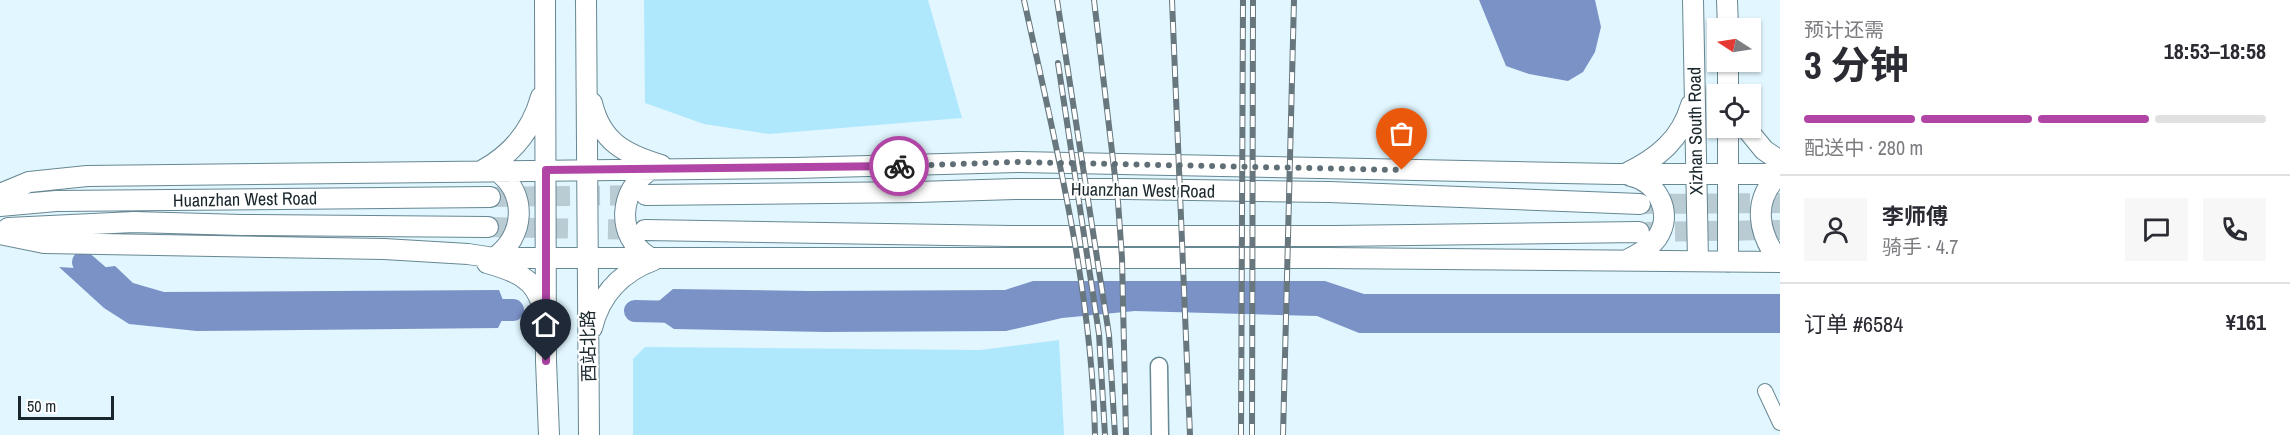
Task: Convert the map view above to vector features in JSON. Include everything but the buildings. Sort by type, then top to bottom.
[{"type":"main road","points":[[547,0],[545,26],[546,337],[549,435]]},
{"type":"main road","points":[[586,0],[586,83],[600,126],[609,139],[619,147],[675,169]]},
{"type":"main road","name":"Xizhan South Road","points":[[1694,0],[1698,261]]},
{"type":"main road","points":[[1727,0],[1728,18]]},
{"type":"main road","points":[[489,171],[504,158],[528,128],[540,100],[546,74]]},
{"type":"main road","name":"西站北路","points":[[586,83],[589,435]]},
{"type":"main road","points":[[1626,174],[1663,151],[1674,140],[1689,113],[1695,88]]},
{"type":"main road","name":"Xizhan South Road","points":[[1728,138],[1728,262]]},
{"type":"main road","points":[[1754,138],[1780,161]]},
{"type":"main road","points":[[0,194],[29,182],[87,176],[940,166],[1018,162],[1626,174],[1780,174]]},
{"type":"main road","points":[[650,170],[634,184],[626,204],[627,225],[630,236],[641,252],[657,257]]},
{"type":"main road","points":[[489,171],[513,186],[519,213],[514,237],[503,252],[494,258]]},
{"type":"main road","points":[[1626,174],[1646,180],[1654,188],[1661,202],[1663,221],[1659,235],[1651,245],[1626,261]]},
{"type":"main road","points":[[1780,174],[1769,184],[1763,194],[1761,210],[1764,238],[1780,262]]},
{"type":"main road","name":"Huanzhan West Road","points":[[646,195],[1114,189],[1329,192],[1640,204]]},
{"type":"main road","name":"Huanzhan West Road","points":[[0,206],[88,201],[490,197]]},
{"type":"main road","name":"Huanzhan West Road","points":[[0,229],[134,222],[488,227]]},
{"type":"main road","points":[[645,230],[1011,236],[1334,236],[1639,232]]},
{"type":"main road","points":[[0,234],[44,243],[384,249],[468,254],[494,258],[1328,258],[1780,262]]},
{"type":"main road","points":[[468,254],[520,274],[534,286],[542,303],[546,337]]},
{"type":"main road","points":[[587,351],[594,321],[607,292],[636,268],[657,257]]},
{"type":"street","points":[[1159,366],[1160,435]]},
{"type":"street","points":[[1764,391],[1780,423]]},
{"type":"shaded area","points":[[644,0],[928,0],[962,118],[769,134],[704,124],[645,103]]},
{"type":"shaded area","points":[[1479,0],[1595,0],[1601,27],[1595,52],[1583,72],[1568,81],[1529,74],[1506,66]]},
{"type":"shaded area","points":[[115,266],[133,283],[164,292],[499,290],[507,310],[498,328],[197,331],[129,324],[104,308],[59,267],[91,269]]},
{"type":"shaded area","points":[[1033,281],[1325,281],[1364,294],[1780,294],[1780,333],[1359,333],[1317,316],[1135,311],[1062,318],[1006,331],[825,332],[674,329],[647,311],[673,289],[1005,290]]},
{"type":"shaded area","points":[[1059,340],[1064,435],[633,435],[633,359],[645,347],[980,350]]},
{"type":"waterway","points":[[83,262],[113,288]]},
{"type":"waterway","points":[[475,310],[513,310]]},
{"type":"waterway","points":[[635,311],[678,312]]},
{"type":"tunnel","points":[[490,197],[646,195]]},
{"type":"tunnel","points":[[1640,204],[1780,203]]},
{"type":"tunnel","points":[[488,227],[644,230]]},
{"type":"tunnel","points":[[1645,232],[1780,230]]},
{"type":"railway","points":[[1024,0],[1070,216],[1079,271],[1087,325],[1095,435]]},
{"type":"railway","points":[[1057,0],[1109,335],[1115,435]]},
{"type":"railway","points":[[1094,0],[1118,202],[1122,258],[1126,435]]},
{"type":"railway","points":[[1172,0],[1190,435]]},
{"type":"railway","points":[[1241,435],[1243,0]]},
{"type":"railway","points":[[1252,435],[1253,0]]},
{"type":"railway","points":[[1283,435],[1294,0]]},
{"type":"railway","points":[[1058,63],[1099,334],[1105,435]]},
{"type":"way so far","points":[[899,166],[1018,162],[1402,170]]},
{"type":"route","points":[[546,361],[546,170],[899,166]]}]
